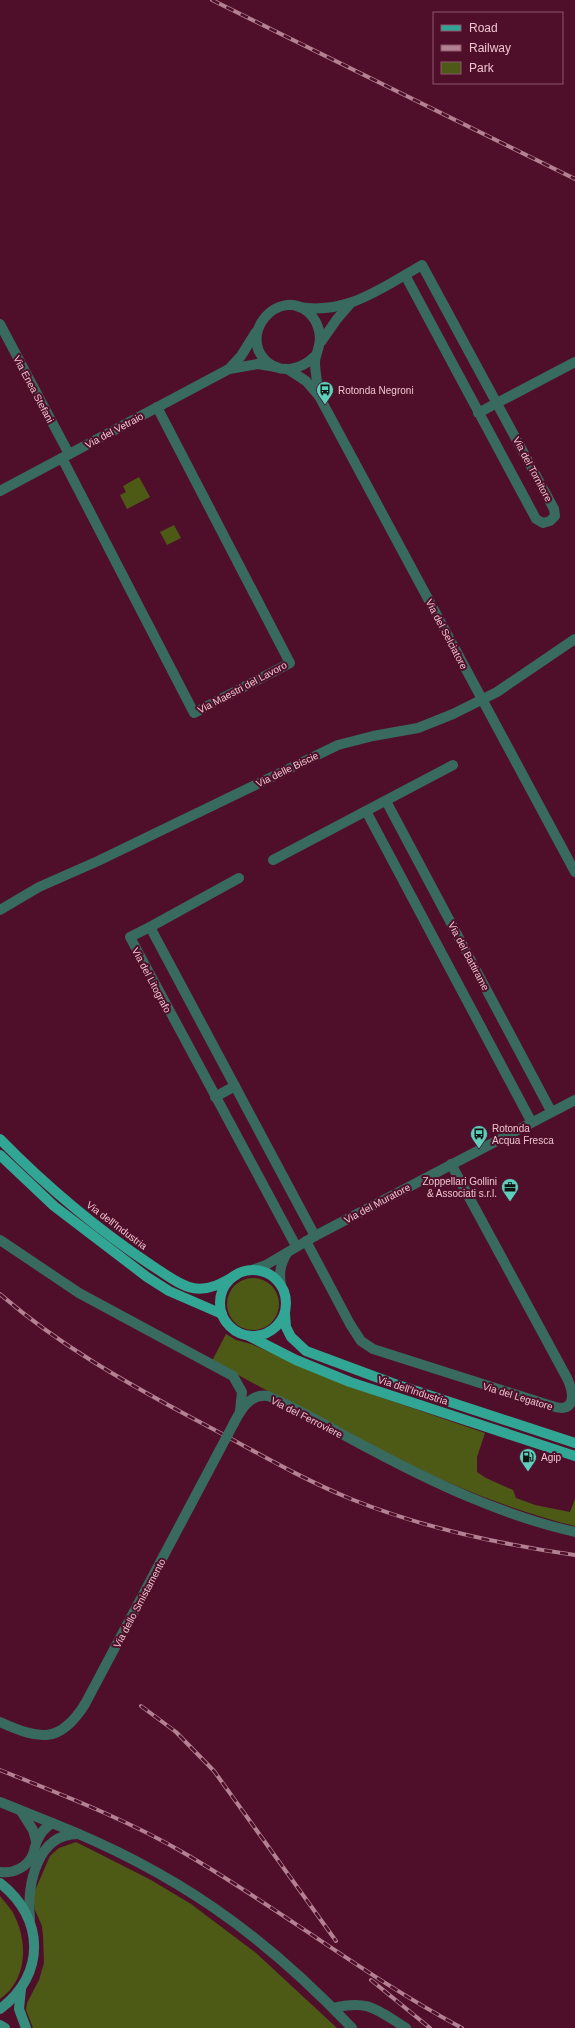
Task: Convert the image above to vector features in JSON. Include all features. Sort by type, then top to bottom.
[{"type":"main road","name":"Via dell'Industria","points":[[0,1139],[49,1186],[84,1216],[138,1256],[179,1283],[192,1288],[205,1288],[220,1284],[236,1275]]},
{"type":"main road","points":[[0,1155],[54,1206],[141,1273],[168,1291],[222,1314]]},
{"type":"main road","points":[[252,1270],[269,1274],[282,1286],[286,1304],[285,1314],[281,1322],[271,1331],[258,1336],[249,1336],[232,1329],[222,1314],[220,1305],[224,1288],[236,1275],[252,1270]]},
{"type":"main road","name":"Via dell'Industria","points":[[285,1314],[286,1327],[291,1338],[306,1351],[392,1383],[575,1443]]},
{"type":"main road","name":"Via dell'Industria","points":[[249,1336],[296,1360],[350,1382],[575,1456]]},
{"type":"main road","points":[[0,1883],[17,1898],[30,1919],[34,1939],[33,1959],[30,1973],[21,1989],[0,2009]]},
{"type":"main road","points":[[21,1989],[19,2009],[26,2028]]},
{"type":"main road","points":[[0,2025],[5,2028]]},
{"type":"street","name":"Via del Tornitore","points":[[422,265],[554,509],[555,516],[550,521],[543,523],[536,520],[404,275],[422,265]]},
{"type":"street","points":[[350,304],[320,343],[315,356],[308,363],[299,368],[289,370],[276,367],[266,361],[260,352],[256,342],[257,331],[260,322],[272,310],[285,306],[313,310],[350,304],[404,275]]},
{"type":"street","points":[[299,307],[313,318],[318,326],[320,343]]},
{"type":"street","name":"Via Enea Stefani","points":[[0,324],[65,456]]},
{"type":"street","name":"Via del Vetraio","points":[[229,369],[241,356],[257,331]]},
{"type":"street","name":"Via del Selciatore","points":[[315,356],[319,396]]},
{"type":"street","points":[[478,413],[575,362]]},
{"type":"street","name":"Via del Vetraio","points":[[0,491],[229,369],[258,364],[276,367]]},
{"type":"street","name":"Via del Selciatore","points":[[289,370],[306,381],[319,396],[575,872]]},
{"type":"street","name":"Via Maestri del Lavoro","points":[[65,456],[194,713],[290,663],[157,407]]},
{"type":"street","name":"Via delle Biscie","points":[[0,910],[39,887],[98,861],[338,745],[373,736],[418,728],[482,700],[514,681],[575,639]]},
{"type":"street","points":[[273,860],[453,765]]},
{"type":"street","name":"Via del Battirame","points":[[386,801],[551,1111]]},
{"type":"street","points":[[366,811],[531,1121]]},
{"type":"street","points":[[239,878],[150,927],[235,1086],[310,1238]]},
{"type":"street","name":"Via del Litografo","points":[[150,927],[130,938],[296,1246]]},
{"type":"street","points":[[215,1097],[235,1086]]},
{"type":"street","name":"Via del Muratore","points":[[252,1270],[287,1253],[310,1238],[531,1121],[575,1100]]},
{"type":"street","name":"Via del Legatore","points":[[310,1238],[350,1324],[361,1340],[373,1348],[560,1409],[567,1408],[573,1403],[574,1398],[574,1393],[567,1378],[451,1164]]},
{"type":"street","points":[[0,1240],[79,1294],[233,1376],[242,1392],[240,1412]]},
{"type":"street","name":"Via del Muratore","points":[[282,1286],[279,1273],[281,1264],[287,1253]]},
{"type":"street","name":"Via del Ferroviere","points":[[240,1412],[256,1397],[268,1396],[440,1485],[474,1500],[552,1526],[575,1532]]},
{"type":"street","name":"Via dello Smistamento","points":[[0,1722],[29,1734],[41,1735],[55,1733],[71,1723],[85,1704],[240,1412]]},
{"type":"street","points":[[0,1802],[80,1834],[143,1863],[197,1895],[222,1912],[279,1957],[352,2028]]},
{"type":"street","points":[[20,1810],[31,1824],[36,1841]]},
{"type":"street","points":[[0,1872],[13,1872],[23,1866],[32,1857],[36,1841],[41,1833],[52,1823]]},
{"type":"street","points":[[30,1919],[28,1900],[31,1882],[44,1851],[50,1842],[52,1823]]},
{"type":"street","points":[[50,1842],[68,1835],[80,1834]]},
{"type":"street","points":[[333,2008],[351,2004],[365,2004],[375,2008],[406,2028]]},
{"type":"green space","points":[[139,477],[150,497],[127,509],[120,495],[126,492],[123,486]]},
{"type":"green space","points":[[174,525],[181,538],[167,545],[160,532]]},
{"type":"green space","points":[[253,1278],[263,1280],[271,1286],[277,1294],[279,1304],[277,1314],[271,1322],[263,1328],[253,1330],[243,1328],[235,1322],[229,1314],[227,1304],[229,1294],[235,1286],[243,1280]]},
{"type":"green space","points":[[226,1334],[236,1340],[251,1344],[345,1385],[485,1433],[477,1457],[477,1472],[486,1478],[513,1490],[516,1498],[535,1505],[570,1512],[575,1499],[575,1526],[527,1512],[434,1476],[344,1432],[212,1361]]},
{"type":"green space","points":[[76,1842],[151,1880],[191,1904],[256,1953],[337,2028],[33,2028],[26,2010],[27,2003],[39,1980],[44,1963],[42,1926],[35,1910],[33,1895],[50,1856],[59,1848]]},
{"type":"green space","points":[[0,1896],[14,1914],[22,1939],[23,1950],[20,1972],[16,1982],[0,1999]]},
{"type":"railway","points":[[212,0],[575,179]]},
{"type":"railway","points":[[0,1294],[46,1330],[93,1362],[168,1405],[311,1481],[351,1499],[433,1527],[518,1546],[575,1555]]},
{"type":"railway","points":[[141,1706],[176,1732],[214,1771],[336,1941]]},
{"type":"railway","points":[[0,1770],[117,1818],[184,1853],[254,1896],[391,1987],[462,2028]]},
{"type":"railway","points":[[371,1980],[430,2028]]},
{"type":"place","name":"Rotonda Negroni","points":[[325,405]]},
{"type":"place","name":"Rotonda Acqua Fresca","points":[[479,1149]]},
{"type":"place","name":"Zoppellari Gollini & Associati s.r.l.","points":[[510,1202]]},
{"type":"place","name":"Agip","points":[[528,1472]]}]
